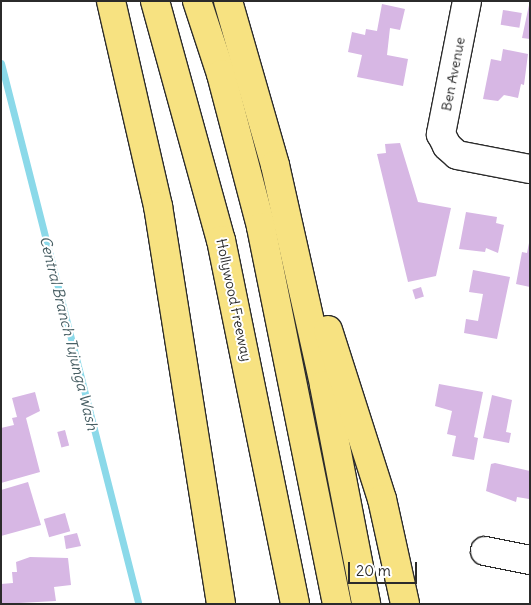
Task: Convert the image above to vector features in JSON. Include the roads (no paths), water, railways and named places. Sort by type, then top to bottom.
[{"type":"highway","points":[[111,1],[158,206],[220,604]]},
{"type":"highway","name":"Hollywood Freeway","points":[[155,1],[221,240],[295,604]]},
{"type":"highway","points":[[180,1],[219,132],[243,233],[280,400],[318,604]]},
{"type":"highway","points":[[197,1],[221,74],[261,227],[337,604]]},
{"type":"highway","points":[[228,1],[274,164],[382,499],[405,604]]},
{"type":"highway","points":[[274,164],[324,385],[366,604]]},
{"type":"street","name":"Ben Avenue","points":[[467,1],[441,134],[447,146],[457,155],[530,169]]},
{"type":"street","points":[[485,551],[530,560]]},
{"type":"waterway","name":"Central Branch Tujunga Wash","points":[[1,63],[138,602]]}]
